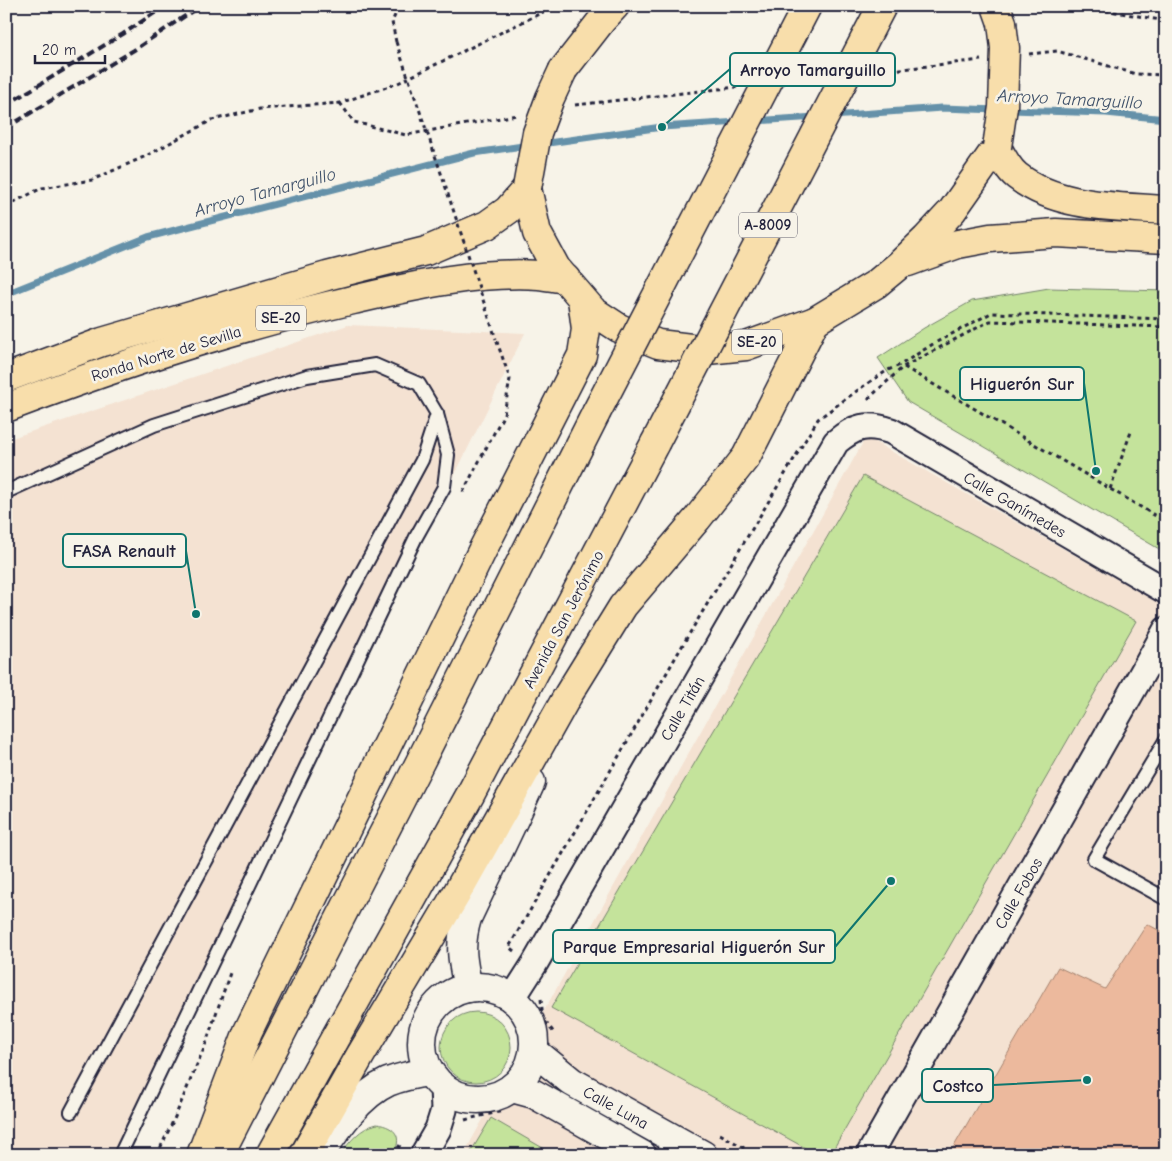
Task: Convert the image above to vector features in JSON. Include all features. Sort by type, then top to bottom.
[{"type":"main road","name":"SE-20","points":[[615,6],[563,70],[537,133],[527,188],[537,233],[556,268],[593,311],[619,328],[658,344],[707,350],[746,346],[815,321],[876,284],[899,265],[952,211],[997,148],[1003,106],[1005,48],[998,14]]},
{"type":"main road","points":[[219,1155],[596,413],[807,6]]},
{"type":"main road","name":"Avenida San Jerónimo","points":[[270,1155],[470,795],[882,6]]},
{"type":"main road","points":[[997,148],[1005,162],[1016,175],[1039,190],[1061,198],[1100,204],[1166,210]]},
{"type":"main road","name":"Ronda Norte de Sevilla","points":[[6,378],[102,342],[327,276],[426,251],[487,225],[508,210],[527,188]]},
{"type":"main road","name":"SE-20","points":[[899,265],[958,244],[990,238],[1056,233],[1166,239]]},
{"type":"main road","name":"Ronda Norte de Sevilla","points":[[6,408],[83,379],[205,340],[305,311],[417,285],[492,275],[540,275],[574,289]]},
{"type":"main road","points":[[201,1155],[248,1032],[482,552],[582,355],[586,329],[574,289]]},
{"type":"main road","points":[[304,1155],[360,1056],[457,893],[568,695],[623,606],[697,519],[746,457],[815,321]]},
{"type":"street","name":"Calle Ganímedes","points":[[862,427],[877,426],[891,432],[1166,591]]},
{"type":"street","name":"Calle Titán","points":[[512,999],[535,963],[836,442],[847,433],[862,427]]},
{"type":"street","name":"Calle Fobos","points":[[868,1155],[1157,668],[1166,630]]},
{"type":"street","points":[[468,988],[461,946],[467,918],[515,817],[568,695]]},
{"type":"street","points":[[319,1155],[340,1124],[370,1093],[386,1083],[405,1076],[436,1080],[452,1093],[462,1097],[483,1099],[503,1094],[512,1088],[526,1072],[531,1062],[534,1041],[526,1013],[512,999],[502,993],[480,987],[458,990],[432,1010],[427,1020],[423,1030],[422,1046],[425,1062],[436,1080],[444,1110],[438,1129],[423,1155]]},
{"type":"street","name":"Calle Luna","points":[[534,1051],[572,1082],[703,1155]]},
{"type":"street","name":"Calle Luna","points":[[512,1088],[534,1094],[642,1155]]},
{"type":"lane","points":[[6,492],[154,425],[307,376],[375,365],[419,384],[437,414],[448,455],[444,487],[416,537],[120,1155]]},
{"type":"lane","points":[[71,1112],[422,460],[437,414]]},
{"type":"lane","points":[[1166,739],[1094,859],[1166,899]]},
{"type":"path","points":[[400,6],[392,22],[396,42],[510,379],[504,414],[458,500]]},
{"type":"path","points":[[6,206],[42,188],[92,180],[146,156],[212,120],[260,109],[340,103],[398,83],[545,11],[564,6]]},
{"type":"path","points":[[1082,6],[1166,20]]},
{"type":"path","points":[[521,954],[509,947],[685,641],[818,420],[888,370],[991,313],[1166,319]]},
{"type":"path","points":[[868,399],[903,367],[990,322],[1166,328]]},
{"type":"path","points":[[903,367],[1166,522]]},
{"type":"path","points":[[1110,489],[1131,432]]},
{"type":"path","points":[[157,1155],[206,1043],[231,970]]},
{"type":"path","points":[[541,993],[543,1019],[560,1040]]},
{"type":"shaded area","points":[[348,325],[525,333],[300,787],[126,1155],[6,1155],[6,440]]},
{"type":"shaded area","points":[[866,437],[1166,607],[1166,1155],[463,1155]]},
{"type":"green space","points":[[1049,288],[1166,291],[1166,553],[908,402],[878,358],[924,328],[972,301]]},
{"type":"green space","points":[[863,476],[1136,621],[830,1155],[818,1155],[551,1008]]},
{"type":"green space","points":[[476,1012],[489,1015],[501,1022],[508,1034],[511,1047],[508,1060],[501,1072],[489,1079],[476,1082],[463,1079],[451,1072],[444,1060],[441,1047],[444,1034],[451,1022],[463,1015]]},
{"type":"green space","points":[[491,1118],[555,1155],[469,1155]]},
{"type":"green space","points":[[377,1124],[384,1125],[396,1134],[397,1143],[393,1155],[340,1155],[360,1132]]},
{"type":"building","points":[[1147,924],[1166,934],[1166,1155],[949,1155],[1058,967],[1105,989]]},
{"type":"waterway","name":"Arroyo Tamarguillo","points":[[832,116],[942,108],[998,110]]},
{"type":"waterway","name":"Arroyo Tamarguillo","points":[[1009,110],[1106,113],[1166,119]]},
{"type":"waterway","name":"Arroyo Tamarguillo","points":[[754,121],[816,117]]},
{"type":"waterway","name":"Arroyo Tamarguillo","points":[[541,144],[662,127],[739,122]]},
{"type":"waterway","name":"Arroyo Tamarguillo","points":[[6,294],[148,237],[474,153],[530,145]]},
{"type":"railway","points":[[6,105],[123,34],[165,6]]},
{"type":"railway","points":[[6,128],[134,50],[200,6]]},
{"type":"place","name":"Arroyo Tamarguillo","points":[[662,127]]},
{"type":"place","name":"Higuerón Sur","points":[[1096,471]]},
{"type":"place","name":"FASA Renault","points":[[196,614]]},
{"type":"place","name":"Parque Empresarial Higuerón Sur","points":[[891,881]]},
{"type":"place","name":"Costco","points":[[1087,1080]]}]
